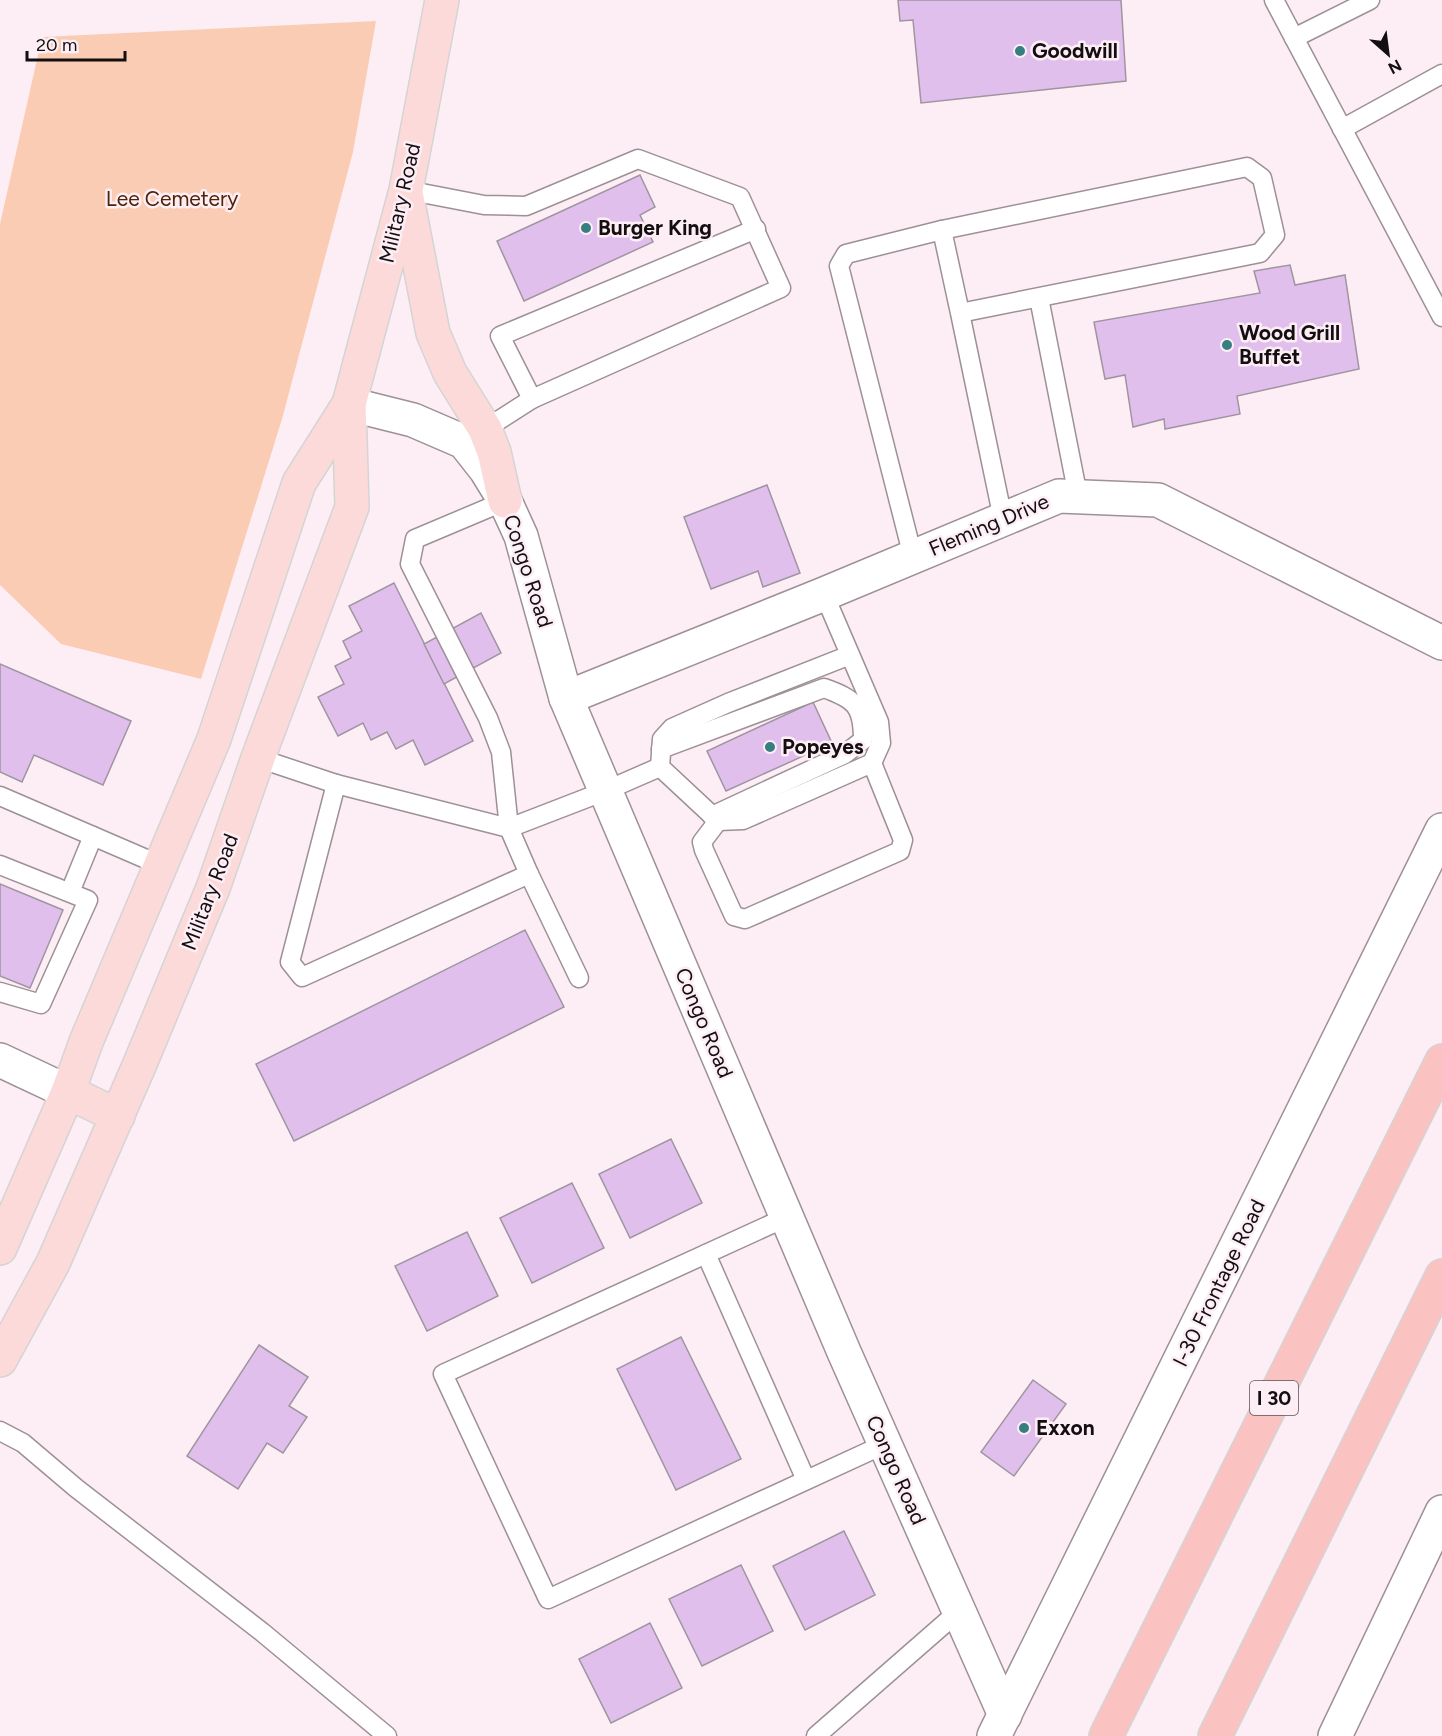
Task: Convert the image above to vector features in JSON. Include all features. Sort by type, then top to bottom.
[{"type":"highway","name":"I 30","points":[[1106,1736],[1442,1061]]},
{"type":"highway","points":[[1215,1736],[1442,1276]]},
{"type":"main road","name":"Military Road","points":[[0,1360],[53,1263],[118,1116],[213,888],[258,758],[352,507],[349,404],[405,190],[447,1]]},
{"type":"main road","points":[[405,190],[433,333],[475,436],[494,452],[505,501]]},
{"type":"main road","name":"Military Road","points":[[1,1243],[68,1092],[86,1042],[214,739],[299,483],[349,404]]},
{"type":"main road","points":[[68,1092],[118,1116]]},
{"type":"street","points":[[349,404],[475,436]]},
{"type":"street","name":"Fleming Drive","points":[[566,698],[1059,496],[1158,500],[1442,643]]},
{"type":"street","name":"Congo Road","points":[[505,501],[521,536],[566,698],[787,1217],[959,1611],[1000,1725]]},
{"type":"street","name":"I-30 Frontage Road","points":[[1000,1725],[1442,830]]},
{"type":"street","points":[[0,1060],[68,1092]]},
{"type":"street","points":[[1335,1736],[1442,1512]]},
{"type":"lane","points":[[1274,0],[1442,317]]},
{"type":"lane","points":[[1294,38],[1370,0]]},
{"type":"lane","points":[[1342,129],[1442,74]]},
{"type":"lane","points":[[405,190],[484,205],[526,206],[638,159],[740,197],[781,288],[532,399],[475,436]]},
{"type":"lane","points":[[913,557],[839,266],[846,254],[942,231],[1247,167],[1262,178],[1275,235],[1260,253],[960,313]]},
{"type":"lane","points":[[532,399],[500,336],[756,229]]},
{"type":"lane","points":[[942,231],[1003,519]]},
{"type":"lane","points":[[1039,298],[1078,496]]},
{"type":"lane","points":[[505,501],[415,539],[410,564],[488,718],[501,752],[509,828],[579,978]]},
{"type":"lane","points":[[824,594],[879,722],[882,743],[872,763],[742,820],[715,818],[660,758],[662,739],[672,728],[728,703],[850,655]]},
{"type":"lane","points":[[258,758],[336,784],[509,828],[605,791],[660,758],[824,688],[844,695],[859,708],[863,725],[863,740],[845,754],[715,818],[702,842],[734,916],[746,919],[900,850],[903,840],[872,763]]},
{"type":"lane","points":[[336,784],[290,962],[302,977],[529,874]]},
{"type":"lane","points":[[0,796],[160,865]]},
{"type":"lane","points":[[70,892],[93,836]]},
{"type":"lane","points":[[0,865],[88,900],[41,1004],[0,992]]},
{"type":"lane","points":[[787,1217],[443,1374],[548,1599],[885,1444]]},
{"type":"lane","points":[[706,1254],[806,1480]]},
{"type":"lane","points":[[0,1431],[23,1443],[76,1488],[262,1632],[387,1736]]},
{"type":"lane","points":[[816,1736],[959,1611]]},
{"type":"green space","name":"Lee Cemetery","points":[[376,21],[353,152],[282,419],[201,679],[61,644],[0,585],[0,224],[42,37]]},
{"type":"building","name":"Goodwill","points":[[898,0],[1121,0],[1126,81],[921,103],[913,20],[900,21]]},
{"type":"building","name":"Burger King","points":[[640,175],[655,207],[640,215],[653,242],[524,301],[497,241]]},
{"type":"building","name":"Wood Grill Buffet","points":[[1290,265],[1295,285],[1345,275],[1359,369],[1237,396],[1240,414],[1165,429],[1164,419],[1133,427],[1125,375],[1105,379],[1094,322],[1260,293],[1254,271]]},
{"type":"building","points":[[767,485],[800,573],[763,587],[758,571],[711,589],[684,517]]},
{"type":"building","points":[[394,583],[473,741],[425,765],[413,740],[396,749],[387,732],[371,740],[363,723],[338,736],[318,697],[344,684],[335,666],[351,658],[343,641],[362,631],[349,606]]},
{"type":"building","points":[[481,613],[501,653],[444,684],[424,644]]},
{"type":"building","points":[[0,664],[131,721],[103,785],[34,755],[22,782],[0,772]]},
{"type":"building","name":"Popeyes","points":[[813,702],[832,743],[726,791],[707,751]]},
{"type":"building","points":[[0,884],[63,910],[30,988],[0,976]]},
{"type":"building","points":[[525,930],[564,1007],[294,1141],[256,1064]]},
{"type":"building","points":[[671,1139],[702,1203],[630,1238],[599,1174]]},
{"type":"building","points":[[572,1183],[604,1248],[532,1283],[500,1218]]},
{"type":"building","points":[[467,1232],[498,1296],[427,1331],[395,1266]]},
{"type":"building","points":[[681,1337],[741,1459],[676,1490],[617,1369]]},
{"type":"building","points":[[259,1345],[308,1377],[289,1406],[307,1417],[283,1453],[267,1443],[238,1489],[187,1456]]},
{"type":"building","name":"Exxon","points":[[1033,1380],[1066,1404],[1014,1476],[981,1452]]},
{"type":"building","points":[[844,1531],[875,1595],[805,1630],[773,1566]]},
{"type":"building","points":[[741,1565],[773,1631],[702,1666],[669,1599]]},
{"type":"building","points":[[650,1623],[682,1688],[611,1723],[579,1659]]},
{"type":"place","name":"Goodwill","points":[[1020,51]]},
{"type":"place","name":"Burger King","points":[[586,228]]},
{"type":"place","name":"Wood Grill Buffet","points":[[1227,345]]},
{"type":"place","name":"Popeyes","points":[[770,747]]},
{"type":"place","name":"Exxon","points":[[1024,1428]]}]
